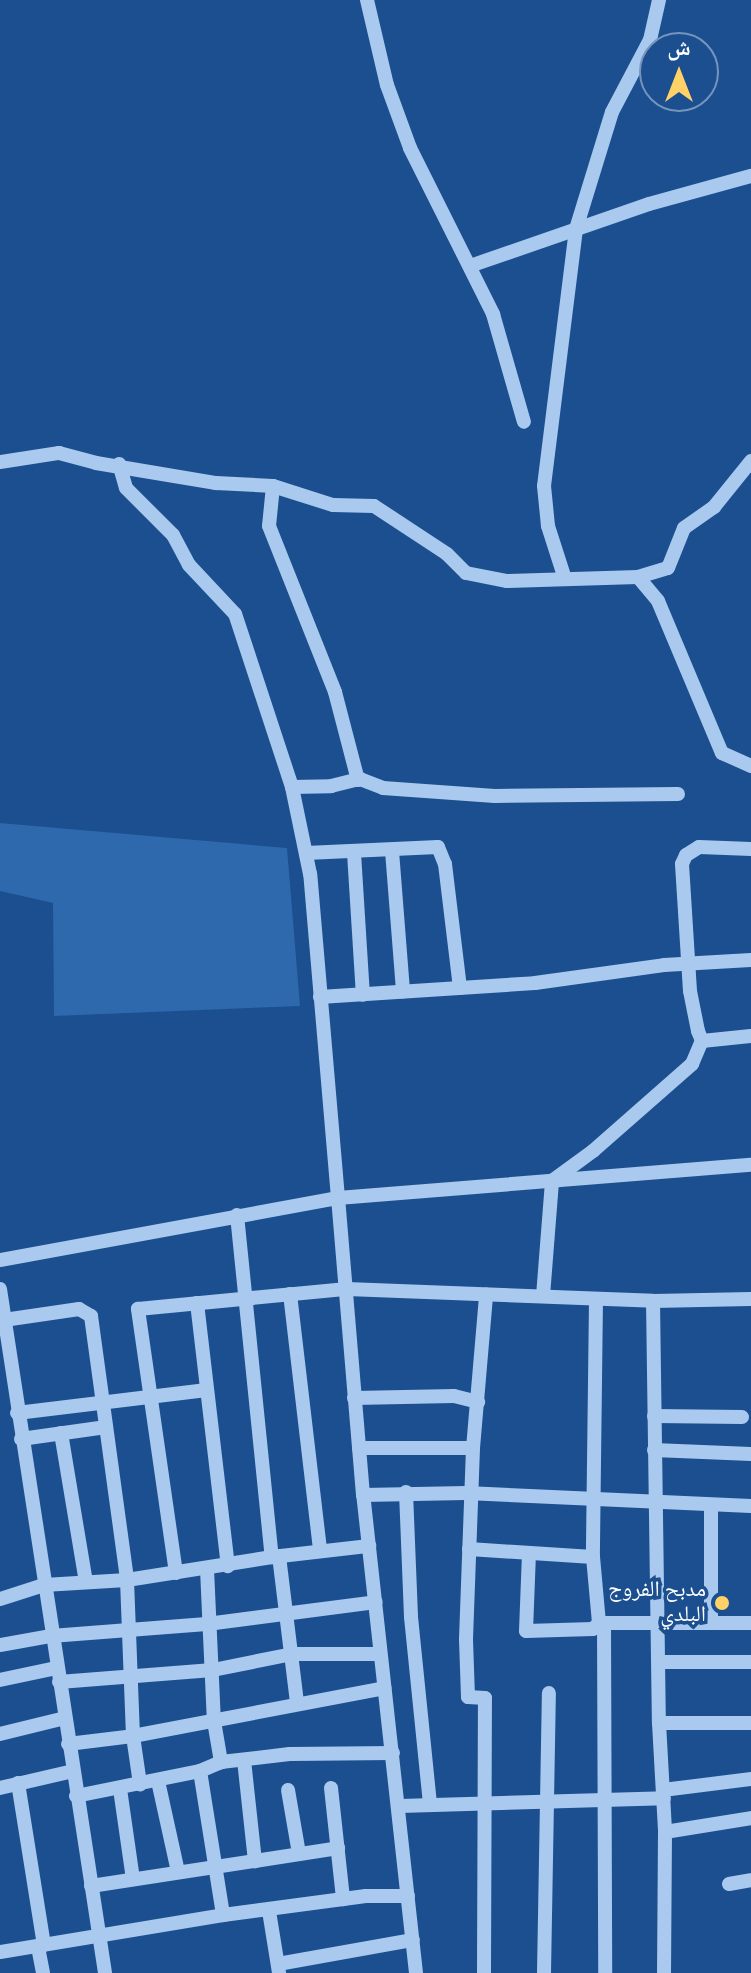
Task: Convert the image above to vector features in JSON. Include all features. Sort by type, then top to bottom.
[{"type":"street","points":[[367,0],[387,85],[410,148],[424,182],[493,314],[524,422]]},
{"type":"street","points":[[565,579],[548,526],[544,486],[576,229],[612,112],[650,40],[659,0]]},
{"type":"street","points":[[470,266],[649,204],[751,176]]},
{"type":"street","points":[[0,462],[59,453],[96,463],[119,464],[216,483],[273,486],[333,505],[374,506],[447,554],[466,573],[507,581],[638,577],[668,568],[684,528],[714,507],[751,461]]},
{"type":"street","points":[[119,464],[126,488],[173,535],[189,565],[235,614],[292,787],[306,853],[363,1495],[400,1806],[416,1973]]},
{"type":"street","points":[[273,486],[269,526],[335,692],[358,780]]},
{"type":"street","points":[[638,577],[658,601],[722,753],[751,766]]},
{"type":"street","points":[[292,787],[331,786],[358,780],[383,788],[495,796],[678,794]]},
{"type":"street","points":[[306,853],[438,847],[445,864],[460,988]]},
{"type":"street","points":[[543,1296],[552,1181],[593,1151],[692,1064],[702,1041],[690,991],[682,864],[686,855],[699,847],[751,849]]},
{"type":"street","points":[[392,851],[403,992]]},
{"type":"street","points":[[354,853],[363,995]]},
{"type":"street","points":[[320,997],[535,983],[689,963],[751,960]]},
{"type":"street","points":[[702,1041],[751,1036]]},
{"type":"street","points":[[0,1260],[338,1198],[751,1165]]},
{"type":"street","points":[[237,1215],[275,1556],[286,1611],[297,1703]]},
{"type":"street","points":[[0,1289],[7,1391],[17,1413],[105,1973]]},
{"type":"street","points":[[176,1573],[138,1309],[347,1289],[653,1301],[751,1299]]},
{"type":"street","points":[[290,1294],[320,1550]]},
{"type":"street","points":[[484,1973],[485,1698],[468,1697],[473,1448],[486,1295]]},
{"type":"street","points":[[596,1299],[593,1557],[602,1623],[607,1800],[605,1973]]},
{"type":"street","points":[[653,1301],[659,1723],[665,1832],[664,1973]]},
{"type":"street","points":[[197,1303],[228,1566]]},
{"type":"street","points":[[4,1320],[79,1309],[89,1312],[127,1580],[133,1736],[140,1784]]},
{"type":"street","points":[[17,1413],[207,1390]]},
{"type":"street","points":[[354,1398],[454,1396],[478,1402]]},
{"type":"street","points":[[654,1416],[742,1417]]},
{"type":"street","points":[[21,1439],[106,1427]]},
{"type":"street","points":[[61,1433],[86,1582]]},
{"type":"street","points":[[359,1448],[473,1448]]},
{"type":"street","points":[[654,1450],[751,1454]]},
{"type":"street","points":[[406,1492],[411,1617],[430,1805]]},
{"type":"street","points":[[363,1495],[473,1493],[751,1506]]},
{"type":"street","points":[[711,1505],[711,1623]]},
{"type":"street","points":[[0,1599],[44,1585],[127,1580],[275,1556],[369,1546]]},
{"type":"street","points":[[469,1549],[593,1557]]},
{"type":"street","points":[[529,1553],[526,1631],[593,1629],[602,1623],[751,1623]]},
{"type":"street","points":[[207,1569],[207,1624],[213,1670],[214,1721],[221,1762]]},
{"type":"street","points":[[0,1645],[51,1636],[207,1624],[286,1611],[376,1602]]},
{"type":"street","points":[[0,1680],[57,1675],[130,1678],[213,1670],[292,1654],[380,1654]]},
{"type":"street","points":[[659,1662],[751,1662]]},
{"type":"street","points":[[68,1744],[133,1736],[384,1688]]},
{"type":"street","points":[[544,1973],[549,1693]]},
{"type":"street","points":[[0,1734],[65,1718]]},
{"type":"street","points":[[659,1723],[751,1723]]},
{"type":"street","points":[[76,1796],[158,1781],[200,1771],[221,1762],[290,1754],[393,1753]]},
{"type":"street","points":[[244,1760],[255,1861]]},
{"type":"street","points":[[0,1788],[73,1771]]},
{"type":"street","points":[[200,1771],[223,1915]]},
{"type":"street","points":[[400,1806],[607,1800],[751,1779]]},
{"type":"street","points":[[158,1781],[178,1872]]},
{"type":"street","points":[[18,1783],[43,1973]]},
{"type":"street","points":[[331,1788],[343,1899]]},
{"type":"street","points":[[120,1789],[133,1879]]},
{"type":"street","points":[[288,1790],[299,1854]]},
{"type":"street","points":[[665,1832],[751,1818]]},
{"type":"street","points":[[91,1886],[338,1848]]},
{"type":"street","points":[[729,1884],[751,1880]]},
{"type":"street","points":[[0,1952],[98,1933],[223,1915],[343,1899],[408,1896]]},
{"type":"street","points":[[269,1911],[278,1968],[413,1940]]},
{"type":"shaded area","points":[[0,823],[287,848],[300,1006],[54,1016],[53,903],[0,891]]},
{"type":"place","name":"مدبح الفروج البلدي","points":[[722,1603]]}]
